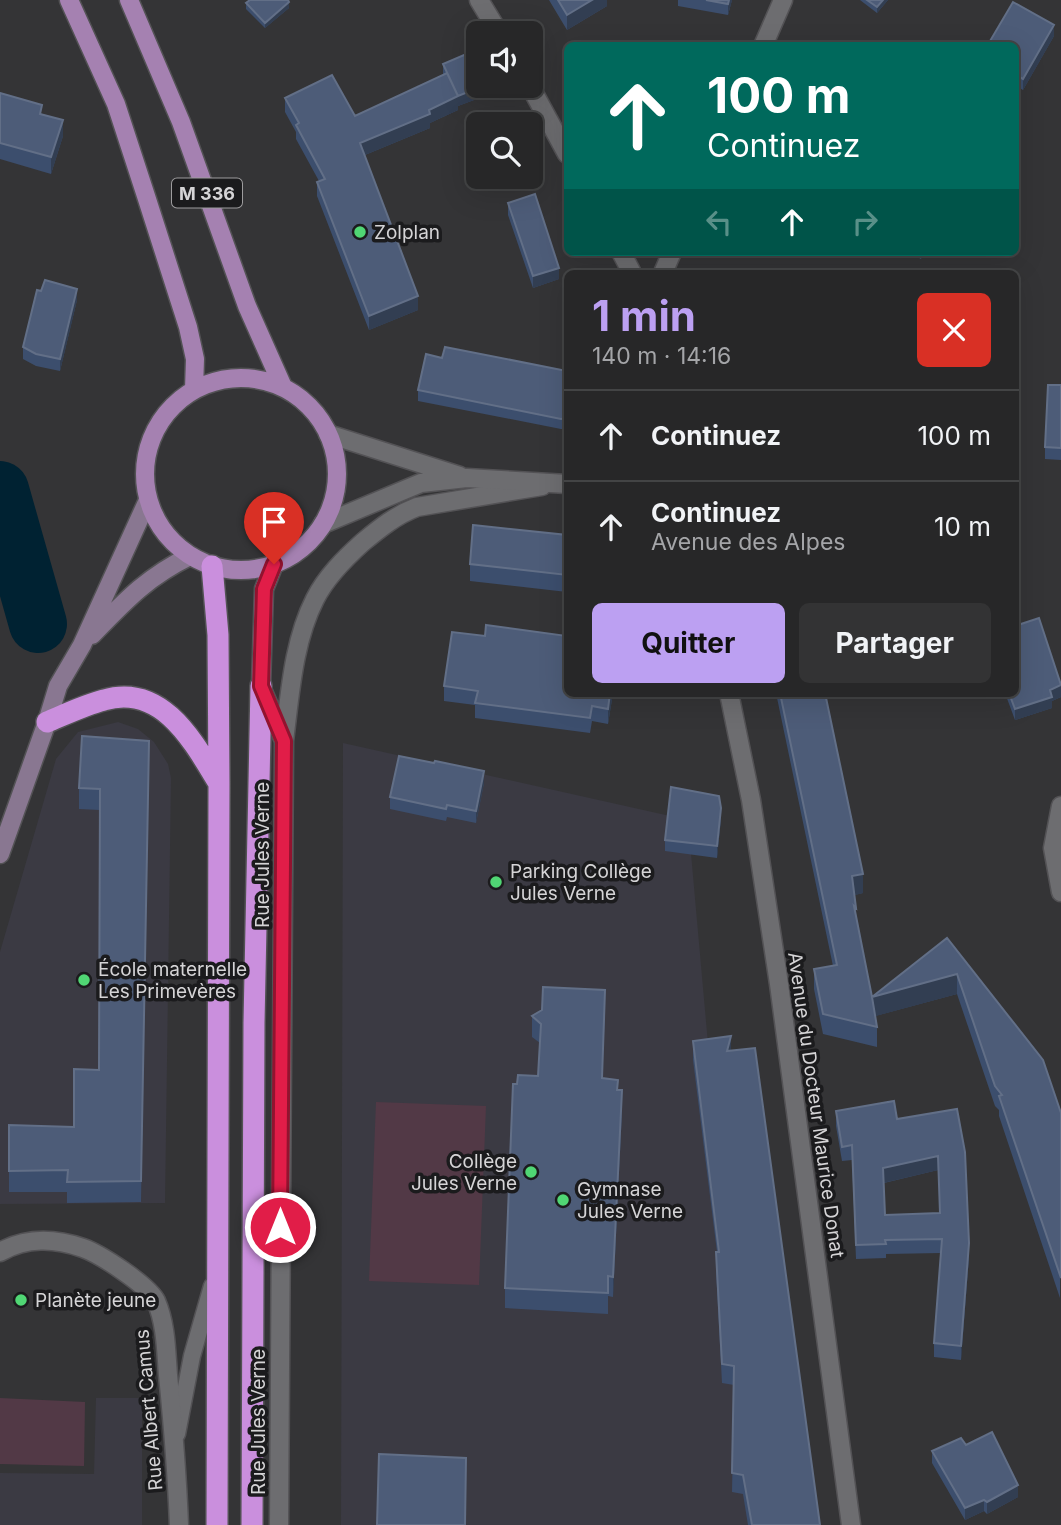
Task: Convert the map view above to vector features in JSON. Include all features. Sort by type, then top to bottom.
[{"type":"highway","points":[[212,566],[218,635],[219,784],[217,1525]]},
{"type":"highway","points":[[252,1525],[254,1023],[261,686]]},
{"type":"highway","points":[[47,722],[105,699],[125,697],[148,702],[171,715],[190,735],[219,784]]},
{"type":"main road","name":"M 336","points":[[69,0],[116,104],[146,196],[188,327],[195,359],[194,389]]},
{"type":"main road","name":"M 336","points":[[129,0],[181,122],[247,306],[283,387]]},
{"type":"main road","points":[[239,377],[261,379],[283,387],[310,406],[328,434],[337,464],[335,496],[323,524],[310,541],[293,555],[274,564],[232,570],[212,566],[190,556],[172,541],[157,522],[148,500],[144,468],[152,436],[169,409],[194,389],[216,380],[239,377]]},
{"type":"main road","points":[[0,855],[58,686],[82,645],[148,500]]},
{"type":"main road","points":[[82,645],[162,569],[190,556]]},
{"type":"main road","points":[[261,686],[264,589],[274,564]]},
{"type":"street","points":[[479,0],[492,21]]},
{"type":"street","points":[[765,42],[783,0]]},
{"type":"street","points":[[537,98],[564,148]]},
{"type":"street","name":"Rue Jules Verne","points":[[328,434],[467,478]]},
{"type":"street","name":"Rue Jules Verne","points":[[323,524],[421,483],[467,478],[563,484]]},
{"type":"street","name":"Rue Jules Verne","points":[[279,1525],[284,741],[301,638],[314,600],[330,575],[352,552],[398,514],[416,507],[563,484]]},
{"type":"street","points":[[261,686],[284,741]]},
{"type":"street","name":"Avenue du Docteur Maurice Donat","points":[[730,697],[751,800],[779,984],[851,1525]]},
{"type":"street","points":[[1061,806],[1053,848],[1061,892]]},
{"type":"street","name":"Rue Albert Camus","points":[[0,1252],[10,1246],[39,1239],[67,1243],[100,1254],[155,1298],[164,1326],[175,1442],[179,1525]]},
{"type":"lane","points":[[175,1442],[192,1356],[219,1263]]},
{"type":"shaded area","name":"École maternelle Les Primevères","points":[[118,722],[138,729],[154,742],[168,764],[171,778],[165,1203],[0,1204],[0,952],[56,759],[78,732]]},
{"type":"shaded area","name":"Collège Jules Verne","points":[[343,743],[688,820],[751,1525],[341,1525]]},
{"type":"shaded area","points":[[376,1102],[486,1106],[479,1285],[369,1281]]},
{"type":"shaded area","points":[[0,1398],[85,1402],[84,1466],[0,1464]]},
{"type":"shaded area","points":[[96,1398],[142,1398],[142,1525],[0,1525],[0,1473],[94,1474]]},
{"type":"building","points":[[250,0],[289,2],[265,23],[246,3]]},
{"type":"building","points":[[558,0],[592,0],[567,15]]},
{"type":"building","points":[[706,0],[729,0],[728,4]]},
{"type":"building","points":[[867,0],[883,0],[877,7]]},
{"type":"building","points":[[1013,2],[1054,25],[1023,79],[1019,76],[1019,42],[990,41]]},
{"type":"building","points":[[466,54],[466,93],[458,96],[443,64]]},
{"type":"building","points":[[447,73],[458,96],[429,110],[430,114],[360,143],[418,296],[369,316],[317,182],[325,179],[285,98],[332,75],[355,116]]},
{"type":"building","points":[[0,93],[42,105],[40,114],[63,120],[51,157],[0,143]]},
{"type":"building","points":[[535,194],[559,268],[533,276],[508,203]]},
{"type":"building","points":[[45,280],[77,289],[60,359],[36,354],[23,347],[37,290],[41,291]]},
{"type":"building","points":[[445,347],[564,370],[564,418],[418,390],[426,354],[442,358]]},
{"type":"building","points":[[1048,385],[1061,385],[1061,448],[1045,447]]},
{"type":"building","points":[[473,525],[564,535],[564,575],[470,564]]},
{"type":"building","points":[[1039,618],[1061,685],[1050,690],[1052,697],[1015,709],[1010,697],[1019,697],[1019,625]]},
{"type":"building","points":[[486,625],[564,636],[564,697],[610,697],[608,709],[592,706],[590,718],[475,703],[478,691],[444,686],[452,632],[485,636]]},
{"type":"building","points":[[781,697],[826,697],[863,874],[852,876],[856,908],[854,906],[877,1027],[823,1014],[814,969],[837,965]]},
{"type":"building","points":[[82,736],[149,741],[141,1181],[67,1182],[68,1170],[9,1171],[9,1125],[74,1127],[74,1069],[99,1070],[100,789],[79,788]]},
{"type":"building","points":[[399,756],[484,771],[476,811],[447,805],[446,809],[390,797]]},
{"type":"building","points":[[671,787],[719,796],[721,808],[717,846],[665,840]]},
{"type":"building","points":[[947,938],[1043,1060],[1061,1113],[1061,1278],[999,1096],[1002,1095],[995,1086],[957,974],[872,997]]},
{"type":"building","name":"Gymnase Jules Verne","points":[[543,987],[605,990],[602,1078],[618,1080],[617,1090],[622,1090],[613,1277],[608,1276],[608,1293],[505,1288],[513,1084],[517,1084],[518,1075],[538,1076],[541,1024],[532,1016],[542,1010]]},
{"type":"building","points":[[731,1036],[727,1051],[755,1048],[820,1525],[752,1525],[743,1475],[732,1473],[734,1366],[722,1364],[716,1252],[719,1252],[693,1041]]},
{"type":"building","points":[[894,1101],[897,1119],[957,1109],[965,1152],[969,1243],[961,1346],[934,1343],[942,1239],[885,1240],[886,1244],[856,1245],[852,1145],[842,1147],[836,1111]],"holes":[[[938,1156],[940,1213],[885,1215],[883,1168]]]},
{"type":"building","points":[[992,1432],[1018,1485],[987,1502],[984,1500],[965,1508],[932,1451],[961,1438],[966,1445]]},
{"type":"building","points":[[379,1454],[466,1458],[465,1525],[377,1525]]},
{"type":"waterway","points":[[0,490],[38,624]]},
{"type":"place","name":"Zolplan","points":[[360,232]]},
{"type":"place","name":"Parking Collège Jules Verne","points":[[496,882]]},
{"type":"place","name":"École maternelle Les Primevères","points":[[84,980]]},
{"type":"place","name":"Collège Jules Verne","points":[[531,1172]]},
{"type":"place","name":"Gymnase Jules Verne","points":[[563,1200]]},
{"type":"place","name":"Planète jeune","points":[[21,1300]]},
{"type":"route","points":[[274,564],[264,589],[261,686],[284,741],[280,1227]]}]
